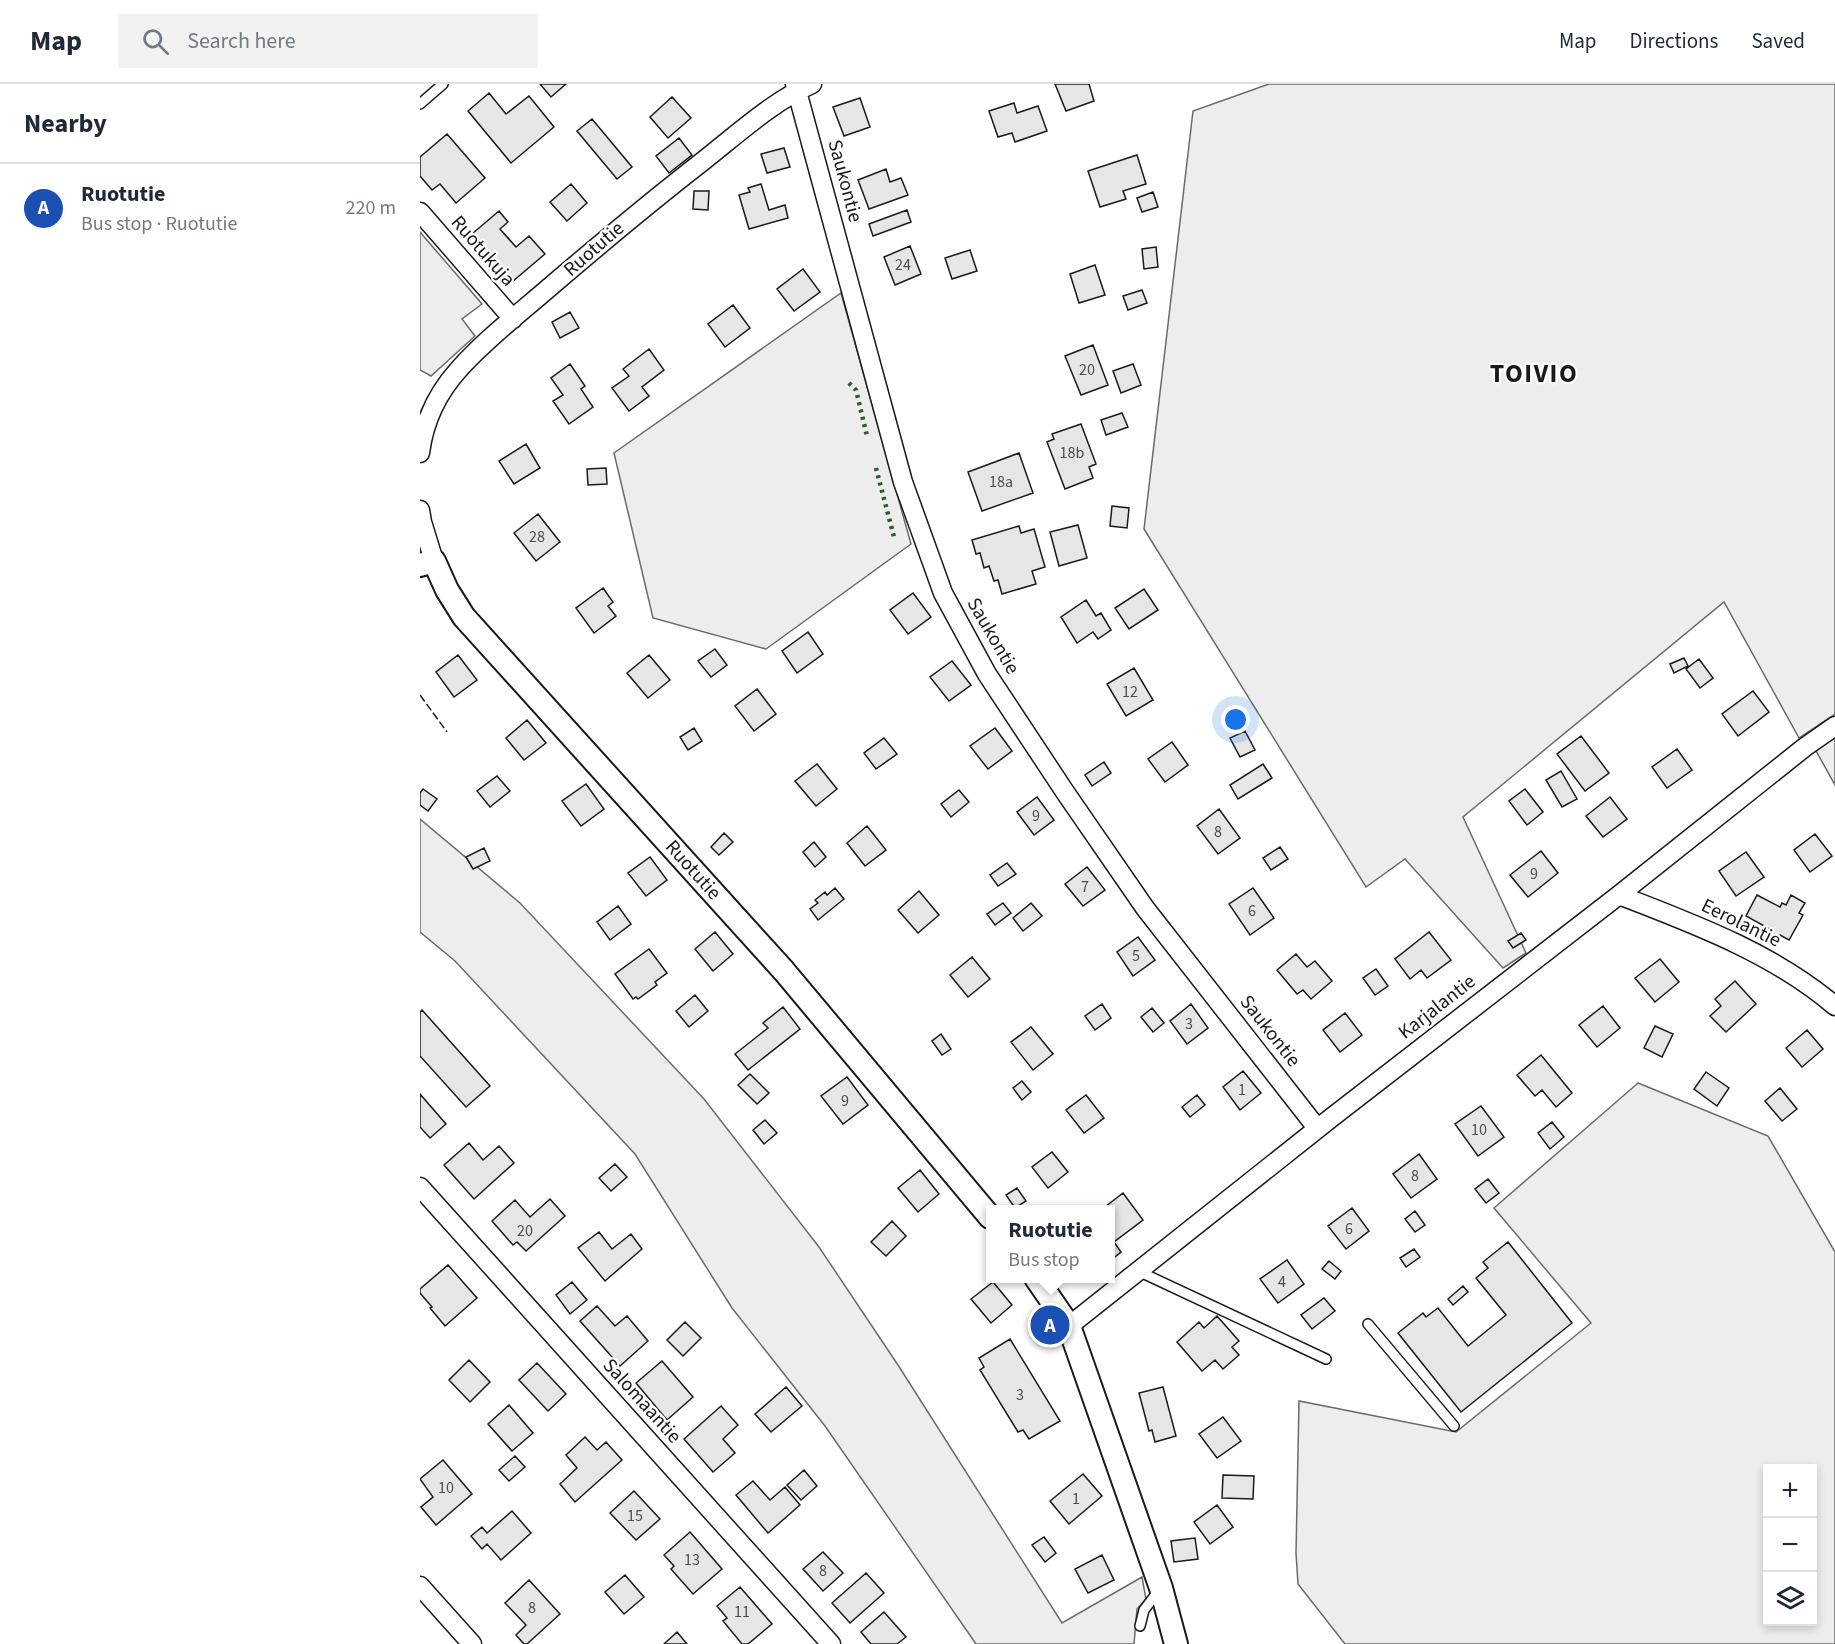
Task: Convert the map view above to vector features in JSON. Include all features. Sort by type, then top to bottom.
[{"type":"street","name":"Ruotutie","points":[[420,453],[426,420],[458,369],[633,216],[801,86]]},
{"type":"street","name":"Saukontie","points":[[801,86],[903,482],[943,593],[987,674],[1145,908],[1317,1128]]},
{"type":"street","name":"Ruotukuja","points":[[420,212],[513,319]]},
{"type":"street","name":"Ruotutie","points":[[420,510],[427,563],[464,617],[784,971],[986,1212]]},
{"type":"street","name":"Karjalantie","points":[[1069,1326],[1317,1128],[1619,895],[1805,747],[1835,726]]},
{"type":"street","name":"Eerolantie","points":[[1619,895],[1695,924],[1766,959],[1819,992],[1835,1006]]},
{"type":"street","name":"Salomaantie","points":[[420,1187],[831,1644]]},
{"type":"street","points":[[1039,1283],[1069,1326],[1161,1588],[1176,1644]]},
{"type":"street","points":[[420,1586],[472,1644]]},
{"type":"lane","points":[[420,104],[443,84]]},
{"type":"lane","points":[[1138,1271],[1326,1359]]},
{"type":"lane","points":[[1368,1324],[1455,1426]]},
{"type":"lane","points":[[1140,1626],[1144,1610],[1161,1588]]},
{"type":"shaded area","points":[[1269,84],[1835,84],[1835,714],[1799,738],[1724,602],[1463,817],[1526,953],[1503,968],[1405,859],[1366,887],[1144,529],[1193,111]]},
{"type":"shaded area","points":[[420,232],[482,304],[462,319],[475,336],[431,376],[420,370]]},
{"type":"shaded area","points":[[841,293],[911,544],[766,649],[653,618],[614,453]]},
{"type":"shaded area","points":[[1835,738],[1835,785],[1815,749]]},
{"type":"shaded area","points":[[420,819],[520,903],[704,1099],[819,1247],[898,1365],[1062,1623],[1142,1577],[1146,1599],[1137,1609],[1134,1644],[976,1644],[825,1426],[732,1308],[635,1154],[455,961],[420,932]]},
{"type":"shaded area","points":[[1638,1083],[1768,1136],[1835,1252],[1835,1644],[1345,1644],[1298,1584],[1296,1553],[1299,1401],[1456,1432],[1591,1323],[1494,1208]]},
{"type":"building","points":[[540,84],[566,84],[551,97]]},
{"type":"building","points":[[1055,84],[1089,84],[1094,101],[1066,111]]},
{"type":"building","points":[[489,93],[506,114],[529,96],[554,127],[511,163],[468,111]]},
{"type":"building","points":[[672,97],[691,118],[668,138],[650,117]]},
{"type":"building","points":[[860,98],[870,127],[844,136],[833,107]]},
{"type":"building","points":[[1014,103],[1017,113],[1038,106],[1047,131],[1015,142],[1012,133],[998,137],[989,111]]},
{"type":"building","points":[[592,119],[632,167],[617,179],[577,131]]},
{"type":"building","points":[[447,134],[485,178],[456,203],[440,184],[432,190],[420,176],[420,157]]},
{"type":"building","points":[[679,138],[692,155],[669,173],[656,156]]},
{"type":"building","points":[[784,148],[790,167],[767,173],[761,154]]},
{"type":"building","points":[[1137,155],[1146,184],[1123,191],[1126,199],[1100,207],[1088,171]]},
{"type":"building","points":[[886,169],[890,182],[901,178],[908,195],[869,209],[858,180]]},
{"type":"building","points":[[571,184],[587,203],[567,221],[550,202]]},
{"type":"building","points":[[761,184],[769,210],[785,205],[788,218],[749,229],[739,195],[750,192],[748,188]]},
{"type":"building","points":[[694,191],[709,191],[708,210],[693,209]]},
{"type":"building","points":[[1153,192],[1158,207],[1142,212],[1137,198]]},
{"type":"building","points":[[907,210],[911,222],[873,236],[869,224]]},
{"type":"building","points":[[499,211],[508,222],[500,229],[516,247],[529,236],[545,254],[512,282],[485,252],[487,250],[473,233]]},
{"type":"building","points":[[910,246],[921,274],[895,285],[884,257]]},
{"type":"building","points":[[1156,247],[1158,267],[1144,269],[1142,249]]},
{"type":"building","points":[[970,250],[977,271],[952,279],[945,258]]},
{"type":"building","points":[[1095,265],[1105,295],[1079,303],[1070,274]]},
{"type":"building","points":[[803,269],[820,292],[794,311],[777,289]]},
{"type":"building","points":[[1142,290],[1147,303],[1128,310],[1123,296]]},
{"type":"building","points":[[733,305],[750,328],[725,347],[708,324]]},
{"type":"building","points":[[570,312],[579,328],[560,338],[552,322]]},
{"type":"building","points":[[1093,345],[1108,385],[1081,395],[1065,356]]},
{"type":"building","points":[[649,349],[664,370],[642,387],[649,396],[629,411],[612,388],[629,376],[623,369]]},
{"type":"building","points":[[570,364],[585,386],[581,389],[593,407],[569,424],[553,401],[563,395],[551,378]]},
{"type":"building","points":[[1133,364],[1141,385],[1121,393],[1113,371]]},
{"type":"building","points":[[1122,413],[1128,427],[1106,435],[1101,420]]},
{"type":"building","points":[[1081,424],[1096,464],[1089,467],[1093,478],[1065,489],[1047,442],[1054,439],[1052,434]]},
{"type":"building","points":[[526,444],[540,468],[514,484],[499,461]]},
{"type":"building","points":[[1019,453],[1033,493],[982,511],[968,472]]},
{"type":"building","points":[[606,468],[607,484],[588,485],[587,469]]},
{"type":"building","points":[[1112,506],[1129,508],[1127,528],[1110,526]]},
{"type":"building","points":[[538,514],[560,542],[536,561],[514,533]]},
{"type":"building","points":[[1078,525],[1087,558],[1059,566],[1050,532]]},
{"type":"building","points":[[1019,526],[1021,533],[1034,529],[1045,567],[1032,571],[1036,584],[1002,594],[998,580],[994,581],[989,566],[984,568],[980,553],[976,554],[972,540]]},
{"type":"building","points":[[603,588],[613,602],[608,606],[616,616],[594,633],[576,608]]},
{"type":"building","points":[[1144,589],[1158,610],[1129,629],[1115,608]]},
{"type":"building","points":[[913,593],[931,617],[908,634],[890,610]]},
{"type":"building","points":[[1086,600],[1096,616],[1101,613],[1111,630],[1098,639],[1093,632],[1077,643],[1061,617]]},
{"type":"building","points":[[808,632],[823,654],[797,673],[782,651]]},
{"type":"building","points":[[715,649],[727,665],[711,677],[698,661]]},
{"type":"building","points":[[458,655],[477,680],[454,697],[436,672]]},
{"type":"building","points":[[649,655],[670,680],[648,698],[627,673]]},
{"type":"building","points":[[1684,658],[1688,666],[1674,673],[1670,664]]},
{"type":"building","points":[[1699,659],[1713,678],[1700,688],[1686,669]]},
{"type":"building","points":[[952,661],[971,685],[949,701],[930,677]]},
{"type":"building","points":[[1134,668],[1153,700],[1126,716],[1107,684]]},
{"type":"building","points":[[757,689],[776,714],[754,731],[735,706]]},
{"type":"building","points":[[1753,691],[1769,712],[1738,736],[1722,714]]},
{"type":"building","points":[[527,720],[546,743],[524,760],[506,738]]},
{"type":"building","points":[[694,728],[702,741],[688,750],[680,737]]},
{"type":"building","points":[[995,728],[1012,751],[988,769],[970,746]]},
{"type":"building","points":[[1245,731],[1255,750],[1240,757],[1230,738]]},
{"type":"building","points":[[1581,736],[1609,773],[1585,791],[1557,754]]},
{"type":"building","points":[[884,738],[897,754],[876,769],[864,753]]},
{"type":"building","points":[[1172,742],[1188,765],[1165,782],[1148,759]]},
{"type":"building","points":[[1677,749],[1692,770],[1667,788],[1652,767]]},
{"type":"building","points":[[1104,762],[1111,773],[1092,786],[1085,775]]},
{"type":"building","points":[[817,764],[837,789],[816,806],[795,781]]},
{"type":"building","points":[[1263,764],[1272,778],[1238,799],[1230,785]]},
{"type":"building","points":[[1561,771],[1577,799],[1562,807],[1546,780]]},
{"type":"building","points":[[497,776],[510,791],[490,807],[477,791]]},
{"type":"building","points":[[586,784],[604,809],[581,826],[562,801]]},
{"type":"building","points":[[423,789],[437,799],[428,811],[420,805],[420,793]]},
{"type":"building","points":[[1525,789],[1543,812],[1527,825],[1509,801]]},
{"type":"building","points":[[959,790],[969,802],[951,817],[941,804]]},
{"type":"building","points":[[1037,797],[1054,820],[1034,835],[1017,812]]},
{"type":"building","points":[[1610,797],[1627,819],[1603,837],[1586,816]]},
{"type":"building","points":[[1219,809],[1240,838],[1218,854],[1197,826]]},
{"type":"building","points":[[867,826],[886,850],[865,866],[847,843]]},
{"type":"building","points":[[724,833],[733,842],[719,855],[711,847]]},
{"type":"building","points":[[1815,834],[1832,856],[1810,872],[1794,850]]},
{"type":"building","points":[[814,842],[826,857],[815,867],[803,852]]},
{"type":"building","points":[[1280,847],[1288,859],[1271,870],[1263,858]]},
{"type":"building","points":[[484,848],[490,861],[473,869],[466,857]]},
{"type":"building","points":[[1541,851],[1558,873],[1528,897],[1510,875]]},
{"type":"building","points":[[1746,852],[1764,877],[1736,896],[1719,871]]},
{"type":"building","points":[[650,857],[667,880],[646,896],[628,873]]},
{"type":"building","points":[[1007,863],[1016,874],[998,886],[990,875]]},
{"type":"building","points":[[1087,867],[1105,890],[1083,906],[1065,884]]},
{"type":"building","points":[[835,888],[844,899],[818,920],[810,909],[818,903],[815,900],[825,892],[827,895]]},
{"type":"building","points":[[1253,888],[1274,918],[1250,935],[1229,904]]},
{"type":"building","points":[[919,891],[939,915],[918,933],[898,910]]},
{"type":"building","points":[[1757,895],[1780,907],[1782,903],[1786,905],[1791,895],[1805,903],[1799,913],[1803,915],[1789,940],[1780,935],[1777,939],[1768,934],[1770,929],[1746,916]]},
{"type":"building","points":[[1003,903],[1011,913],[995,925],[987,914]]},
{"type":"building","points":[[1031,903],[1042,916],[1023,931],[1013,918]]},
{"type":"building","points":[[618,906],[631,924],[610,940],[597,922]]},
{"type":"building","points":[[715,932],[733,954],[713,971],[695,949]]},
{"type":"building","points":[[1429,932],[1451,960],[1427,978],[1421,970],[1410,979],[1395,959]]},
{"type":"building","points":[[1521,933],[1526,940],[1513,948],[1508,941]]},
{"type":"building","points":[[1138,937],[1155,960],[1133,976],[1117,952]]},
{"type":"building","points":[[649,949],[667,973],[655,982],[657,985],[638,999],[636,997],[633,999],[615,974]]},
{"type":"building","points":[[1296,954],[1307,967],[1315,961],[1332,981],[1311,999],[1303,990],[1297,994],[1277,970]]},
{"type":"building","points":[[972,957],[990,979],[968,997],[950,975]]},
{"type":"building","points":[[1660,959],[1679,982],[1655,1002],[1635,978]]},
{"type":"building","points":[[1376,969],[1388,986],[1375,995],[1363,978]]},
{"type":"building","points":[[1735,981],[1756,1004],[1726,1032],[1710,1016],[1721,1006],[1715,999]]},
{"type":"building","points":[[695,995],[708,1011],[689,1027],[676,1011]]},
{"type":"building","points":[[1102,1004],[1111,1018],[1095,1030],[1085,1016]]},
{"type":"building","points":[[1191,1004],[1208,1028],[1187,1044],[1170,1021]]},
{"type":"building","points":[[1603,1006],[1620,1028],[1597,1047],[1579,1025]]},
{"type":"building","points":[[783,1007],[800,1029],[748,1070],[735,1054],[768,1028],[763,1023]]},
{"type":"building","points":[[1152,1008],[1164,1023],[1153,1032],[1141,1017]]},
{"type":"building","points":[[422,1010],[490,1086],[466,1107],[420,1056],[420,1012]]},
{"type":"building","points":[[1345,1013],[1362,1035],[1340,1052],[1323,1030]]},
{"type":"building","points":[[1655,1026],[1673,1034],[1662,1057],[1644,1048]]},
{"type":"building","points":[[1031,1027],[1053,1054],[1033,1070],[1011,1042]]},
{"type":"building","points":[[1807,1030],[1823,1049],[1802,1067],[1786,1048]]},
{"type":"building","points":[[941,1034],[951,1049],[942,1055],[932,1041]]},
{"type":"building","points":[[1541,1055],[1572,1093],[1556,1107],[1542,1090],[1535,1096],[1517,1075]]},
{"type":"building","points":[[1243,1071],[1261,1093],[1240,1110],[1223,1087]]},
{"type":"building","points":[[1706,1072],[1729,1088],[1717,1106],[1694,1089]]},
{"type":"building","points":[[750,1074],[769,1093],[757,1104],[738,1085]]},
{"type":"building","points":[[847,1077],[868,1105],[843,1124],[821,1096]]},
{"type":"building","points":[[1022,1081],[1031,1092],[1022,1100],[1013,1088]]},
{"type":"building","points":[[1780,1088],[1797,1109],[1782,1121],[1765,1101]]},
{"type":"building","points":[[420,1094],[446,1124],[430,1138],[420,1127]]},
{"type":"building","points":[[1086,1095],[1104,1118],[1084,1133],[1066,1110]]},
{"type":"building","points":[[1197,1095],[1205,1105],[1190,1117],[1182,1107]]},
{"type":"building","points":[[1481,1106],[1504,1137],[1478,1156],[1455,1124]]},
{"type":"building","points":[[765,1120],[777,1133],[764,1144],[753,1130]]},
{"type":"building","points":[[1552,1122],[1564,1137],[1550,1149],[1538,1133]]},
{"type":"building","points":[[469,1143],[483,1160],[499,1146],[514,1163],[474,1199],[444,1165]]},
{"type":"building","points":[[1052,1152],[1068,1172],[1048,1188],[1032,1167]]},
{"type":"building","points":[[1419,1154],[1437,1179],[1411,1198],[1393,1174]]},
{"type":"building","points":[[615,1164],[627,1177],[611,1191],[599,1178]]},
{"type":"building","points":[[920,1170],[939,1194],[918,1212],[898,1188]]},
{"type":"building","points":[[1488,1179],[1499,1193],[1486,1203],[1475,1189]]},
{"type":"building","points":[[1017,1188],[1026,1201],[1020,1205],[1013,1205],[1006,1195]]},
{"type":"building","points":[[1123,1193],[1143,1220],[1115,1241],[1115,1205],[1107,1205]]},
{"type":"building","points":[[550,1199],[565,1216],[526,1251],[517,1242],[513,1245],[492,1221],[515,1200],[530,1217]]},
{"type":"building","points":[[1352,1208],[1369,1231],[1346,1249],[1328,1226]]},
{"type":"building","points":[[1415,1211],[1425,1225],[1415,1232],[1405,1219]]},
{"type":"building","points":[[892,1221],[906,1236],[886,1256],[871,1242]]},
{"type":"building","points":[[599,1232],[612,1249],[631,1234],[642,1249],[605,1281],[578,1248]]},
{"type":"building","points":[[1508,1242],[1572,1323],[1461,1412],[1398,1333],[1423,1313],[1426,1317],[1438,1308],[1468,1346],[1506,1315],[1476,1278],[1488,1268],[1483,1262]]},
{"type":"building","points":[[1115,1243],[1121,1252],[1115,1257]]},
{"type":"building","points":[[1414,1249],[1420,1257],[1406,1267],[1400,1258]]},
{"type":"building","points":[[1287,1260],[1304,1284],[1278,1303],[1260,1279]]},
{"type":"building","points":[[1329,1261],[1341,1271],[1335,1279],[1322,1269]]},
{"type":"building","points":[[448,1265],[477,1298],[445,1326],[430,1308],[432,1307],[420,1293],[420,1289]]},
{"type":"building","points":[[572,1282],[587,1300],[570,1314],[556,1295]]},
{"type":"building","points":[[994,1283],[1012,1305],[991,1323],[971,1299]]},
{"type":"building","points":[[1463,1286],[1468,1292],[1453,1305],[1448,1299]]},
{"type":"building","points":[[1324,1298],[1335,1311],[1312,1329],[1301,1315]]},
{"type":"building","points":[[597,1306],[615,1326],[627,1316],[648,1341],[620,1366],[580,1321]]},
{"type":"building","points":[[1217,1316],[1239,1341],[1232,1347],[1239,1355],[1223,1369],[1215,1360],[1202,1371],[1177,1342],[1199,1322],[1204,1328]]},
{"type":"building","points":[[685,1322],[701,1338],[683,1356],[667,1340]]},
{"type":"building","points":[[1010,1339],[1060,1421],[1029,1439],[1023,1430],[1018,1432],[980,1370],[984,1367],[979,1358]]},
{"type":"building","points":[[469,1360],[490,1382],[470,1402],[449,1380]]},
{"type":"building","points":[[662,1361],[693,1397],[667,1420],[636,1383]]},
{"type":"building","points":[[537,1363],[566,1394],[548,1411],[519,1380]]},
{"type":"building","points":[[786,1387],[802,1406],[771,1432],[755,1414]]},
{"type":"building","points":[[1163,1387],[1176,1436],[1155,1442],[1152,1430],[1149,1431],[1139,1393]]},
{"type":"building","points":[[509,1405],[533,1433],[512,1451],[488,1424]]},
{"type":"building","points":[[721,1406],[738,1425],[723,1439],[735,1453],[713,1472],[684,1439]]},
{"type":"building","points":[[1223,1417],[1241,1441],[1217,1458],[1199,1434]]},
{"type":"building","points":[[585,1437],[597,1450],[606,1442],[622,1460],[575,1502],[560,1484],[577,1468],[566,1455]]},
{"type":"building","points":[[515,1456],[525,1467],[509,1481],[499,1470]]},
{"type":"building","points":[[443,1460],[472,1494],[436,1525],[421,1507],[433,1497],[420,1479]]},
{"type":"building","points":[[804,1470],[817,1486],[801,1500],[787,1485]]},
{"type":"building","points":[[1083,1474],[1102,1496],[1069,1524],[1050,1501]]},
{"type":"building","points":[[1223,1475],[1254,1476],[1253,1499],[1222,1498]]},
{"type":"building","points":[[753,1481],[770,1500],[785,1487],[800,1505],[768,1533],[736,1495]]},
{"type":"building","points":[[634,1491],[660,1519],[636,1540],[610,1513]]},
{"type":"building","points":[[1217,1505],[1233,1527],[1210,1544],[1194,1522]]},
{"type":"building","points":[[512,1511],[531,1533],[501,1560],[487,1544],[482,1549],[471,1536],[482,1527],[487,1533]]},
{"type":"building","points":[[690,1532],[722,1569],[693,1594],[671,1569],[674,1566],[664,1555]]},
{"type":"building","points":[[1044,1537],[1056,1553],[1045,1562],[1032,1545]]},
{"type":"building","points":[[1195,1538],[1198,1559],[1174,1562],[1171,1541]]},
{"type":"building","points":[[823,1552],[843,1573],[823,1591],[803,1569]]},
{"type":"building","points":[[1102,1555],[1114,1580],[1088,1593],[1075,1569]]},
{"type":"building","points":[[866,1573],[884,1593],[850,1623],[832,1603]]},
{"type":"building","points":[[625,1575],[644,1597],[624,1614],[605,1592]]},
{"type":"building","points":[[529,1580],[560,1614],[527,1644],[524,1644],[516,1635],[526,1625],[505,1603]]},
{"type":"building","points":[[740,1587],[772,1624],[748,1644],[742,1644],[723,1621],[727,1618],[717,1606]]},
{"type":"building","points":[[884,1612],[906,1637],[897,1644],[871,1644],[861,1632]]},
{"type":"building","points":[[677,1632],[687,1644],[664,1644]]},
{"type":"hedge","points":[[849,383],[856,390],[867,436]]},
{"type":"hedge","points":[[876,468],[894,537]]},
{"type":"fence","points":[[420,695],[447,732]]},
{"type":"place","name":"Ruotutie","points":[[1050,1325]]},
{"type":"district","name":"TOIVIO","points":[[1534,373]]}]
